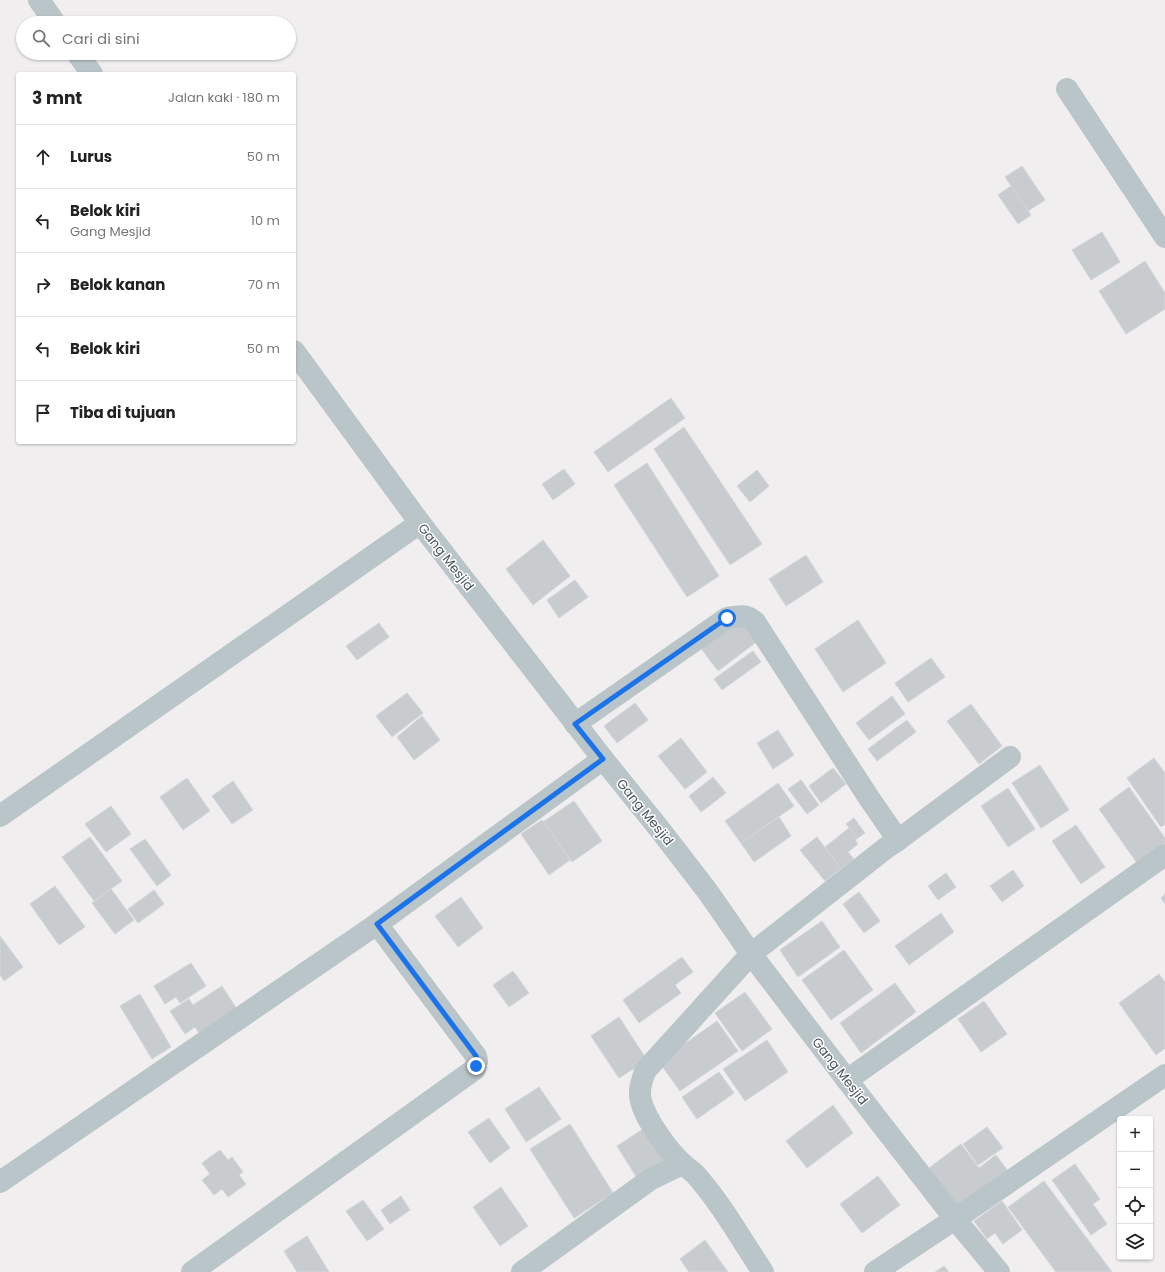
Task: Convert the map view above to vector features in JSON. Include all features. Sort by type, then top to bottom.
[{"type":"street","points":[[38,0],[50,16]]},
{"type":"street","points":[[82,60],[91,72]]},
{"type":"street","points":[[1067,89],[1165,237]]},
{"type":"street","name":"Gang Mesjid","points":[[296,353],[420,523],[575,724],[680,855],[751,954],[847,1080],[955,1219],[999,1272]]},
{"type":"street","points":[[0,816],[420,523]]},
{"type":"street","points":[[575,724],[727,618],[737,616],[749,617],[755,622],[869,798],[898,840]]},
{"type":"street","points":[[763,1272],[716,1202],[694,1173],[682,1164],[660,1137],[645,1113],[640,1100],[640,1087],[645,1071],[751,954],[886,848],[1010,757]]},
{"type":"street","points":[[0,1182],[377,924],[603,759]]},
{"type":"street","points":[[847,1080],[1165,855]]},
{"type":"street","points":[[192,1272],[475,1069],[477,1061],[476,1056],[377,924]]},
{"type":"street","points":[[875,1272],[1165,1075]]},
{"type":"street","points":[[522,1272],[651,1179],[682,1164]]},
{"type":"building","points":[[1022,166],[1045,200],[1028,211],[1005,177]]},
{"type":"building","points":[[1011,186],[1031,215],[1018,224],[998,195]]},
{"type":"building","points":[[1102,232],[1120,262],[1091,280],[1072,250]]},
{"type":"building","points":[[1145,261],[1165,293],[1165,309],[1126,334],[1099,291]]},
{"type":"building","points":[[671,398],[685,418],[608,472],[594,452]]},
{"type":"building","points":[[684,427],[762,544],[730,565],[654,449]]},
{"type":"building","points":[[647,463],[719,576],[687,597],[614,485]]},
{"type":"building","points":[[564,469],[575,484],[553,500],[542,484]]},
{"type":"building","points":[[757,470],[769,486],[750,502],[737,486]]},
{"type":"building","points":[[543,540],[570,576],[533,605],[506,569]]},
{"type":"building","points":[[806,555],[823,582],[786,606],[769,579]]},
{"type":"building","points":[[575,580],[588,597],[559,618],[547,600]]},
{"type":"building","points":[[742,617],[759,640],[718,671],[700,647]]},
{"type":"building","points":[[858,620],[886,663],[843,692],[815,649]]},
{"type":"building","points":[[379,623],[389,637],[357,660],[346,646]]},
{"type":"building","points":[[753,651],[761,662],[722,690],[714,679]]},
{"type":"building","points":[[931,658],[945,677],[908,702],[895,683]]},
{"type":"building","points":[[407,693],[423,713],[392,737],[376,716]]},
{"type":"building","points":[[892,696],[905,714],[869,740],[856,723]]},
{"type":"building","points":[[635,703],[648,720],[617,743],[604,726]]},
{"type":"building","points":[[971,704],[1002,746],[979,764],[947,721]]},
{"type":"building","points":[[422,716],[440,740],[414,760],[397,737]]},
{"type":"building","points":[[907,720],[916,732],[877,761],[868,749]]},
{"type":"building","points":[[778,730],[794,755],[773,769],[757,743]]},
{"type":"building","points":[[681,738],[707,772],[685,789],[658,756]]},
{"type":"building","points":[[1154,758],[1165,773],[1165,824],[1161,827],[1127,778]]},
{"type":"building","points":[[1040,765],[1069,810],[1041,828],[1012,783]]},
{"type":"building","points":[[833,768],[846,784],[821,803],[809,786]]},
{"type":"building","points":[[713,777],[726,793],[701,812],[689,796]]},
{"type":"building","points":[[187,778],[210,811],[183,830],[160,797]]},
{"type":"building","points":[[801,780],[819,805],[807,814],[788,789]]},
{"type":"building","points":[[233,781],[253,810],[232,824],[212,796]]},
{"type":"building","points":[[778,783],[794,806],[741,843],[725,821]]},
{"type":"building","points":[[1129,787],[1165,838],[1165,843],[1137,863],[1099,809]]},
{"type":"building","points":[[1008,788],[1035,829],[1008,847],[981,806]]},
{"type":"building","points":[[574,801],[602,841],[572,862],[543,822]]},
{"type":"building","points":[[111,806],[131,834],[106,852],[85,824]]},
{"type":"building","points":[[779,817],[791,836],[754,862],[741,843]]},
{"type":"building","points":[[854,818],[865,833],[858,838],[846,824]]},
{"type":"building","points":[[542,820],[570,860],[549,875],[521,834]]},
{"type":"building","points":[[1076,825],[1105,867],[1081,884],[1052,841]]},
{"type":"building","points":[[849,828],[858,838],[855,840],[858,844],[848,852],[854,859],[841,869],[825,847]]},
{"type":"building","points":[[90,837],[122,881],[94,901],[62,857]]},
{"type":"building","points":[[817,837],[841,869],[825,881],[800,850]]},
{"type":"building","points":[[145,839],[171,875],[157,886],[130,849]]},
{"type":"building","points":[[1013,870],[1024,886],[1002,902],[990,886]]},
{"type":"building","points":[[946,873],[956,887],[938,900],[928,886]]},
{"type":"building","points":[[55,886],[85,927],[59,945],[30,904]]},
{"type":"building","points":[[111,889],[134,920],[115,934],[92,903]]},
{"type":"building","points":[[154,890],[164,904],[138,923],[128,909]]},
{"type":"building","points":[[859,892],[880,921],[864,933],[843,904]]},
{"type":"building","points":[[1165,894],[1165,904],[1161,898]]},
{"type":"building","points":[[461,897],[483,928],[458,947],[435,916]]},
{"type":"building","points":[[941,913],[954,932],[909,965],[895,946]]},
{"type":"building","points":[[822,921],[840,947],[798,977],[780,950]]},
{"type":"building","points":[[0,936],[23,967],[4,981],[0,975]]},
{"type":"building","points":[[844,950],[873,990],[831,1020],[802,980]]},
{"type":"building","points":[[682,957],[693,972],[675,985],[681,993],[639,1023],[623,1000]]},
{"type":"building","points":[[191,963],[206,986],[180,1003],[176,997],[165,1004],[154,986]]},
{"type":"building","points":[[513,971],[529,993],[509,1007],[493,985]]},
{"type":"building","points":[[1159,974],[1165,982],[1165,1048],[1156,1055],[1119,1003]]},
{"type":"building","points":[[895,983],[916,1012],[861,1053],[840,1023]]},
{"type":"building","points":[[222,986],[238,1011],[200,1035],[195,1027],[185,1034],[170,1011],[189,999],[193,1005]]},
{"type":"building","points":[[745,992],[772,1029],[742,1051],[715,1013]]},
{"type":"building","points":[[140,994],[171,1047],[152,1059],[120,1006]]},
{"type":"building","points":[[984,1001],[1007,1034],[981,1052],[958,1019]]},
{"type":"building","points":[[619,1017],[647,1060],[619,1078],[591,1036]]},
{"type":"building","points":[[717,1021],[738,1051],[680,1091],[659,1062]]},
{"type":"building","points":[[767,1040],[788,1072],[745,1101],[723,1069]]},
{"type":"building","points":[[719,1072],[734,1093],[697,1119],[682,1097]]},
{"type":"building","points":[[539,1087],[561,1119],[526,1142],[505,1109]]},
{"type":"building","points":[[833,1105],[853,1133],[807,1168],[786,1141]]},
{"type":"building","points":[[489,1118],[510,1148],[490,1163],[468,1132]]},
{"type":"building","points":[[570,1124],[613,1193],[574,1218],[530,1149]]},
{"type":"building","points":[[646,1127],[667,1160],[637,1178],[617,1146]]},
{"type":"building","points":[[987,1127],[1003,1148],[978,1165],[963,1144]]},
{"type":"building","points":[[961,1144],[979,1168],[996,1155],[1008,1171],[958,1208],[929,1168]]},
{"type":"building","points":[[220,1150],[228,1160],[232,1157],[243,1172],[239,1175],[246,1184],[228,1197],[222,1189],[214,1195],[202,1180],[210,1174],[202,1163]]},
{"type":"building","points":[[1075,1164],[1100,1199],[1093,1204],[1107,1224],[1091,1235],[1052,1180]]},
{"type":"building","points":[[878,1176],[900,1205],[862,1233],[840,1204]]},
{"type":"building","points":[[1044,1181],[1112,1272],[1056,1272],[1008,1207]]},
{"type":"building","points":[[501,1187],[528,1226],[500,1246],[473,1207]]},
{"type":"building","points":[[401,1196],[410,1210],[390,1224],[381,1210]]},
{"type":"building","points":[[363,1200],[384,1229],[367,1241],[346,1211]]},
{"type":"building","points":[[1002,1201],[1022,1230],[1003,1244],[995,1233],[987,1239],[974,1221]]},
{"type":"building","points":[[307,1236],[329,1272],[297,1272],[284,1251]]},
{"type":"building","points":[[705,1240],[728,1272],[689,1272],[680,1259]]},
{"type":"building","points":[[944,1266],[949,1272],[935,1272]]},
{"type":"route","points":[[476,1066],[476,1056],[377,924],[603,759],[575,724],[727,618]]}]
